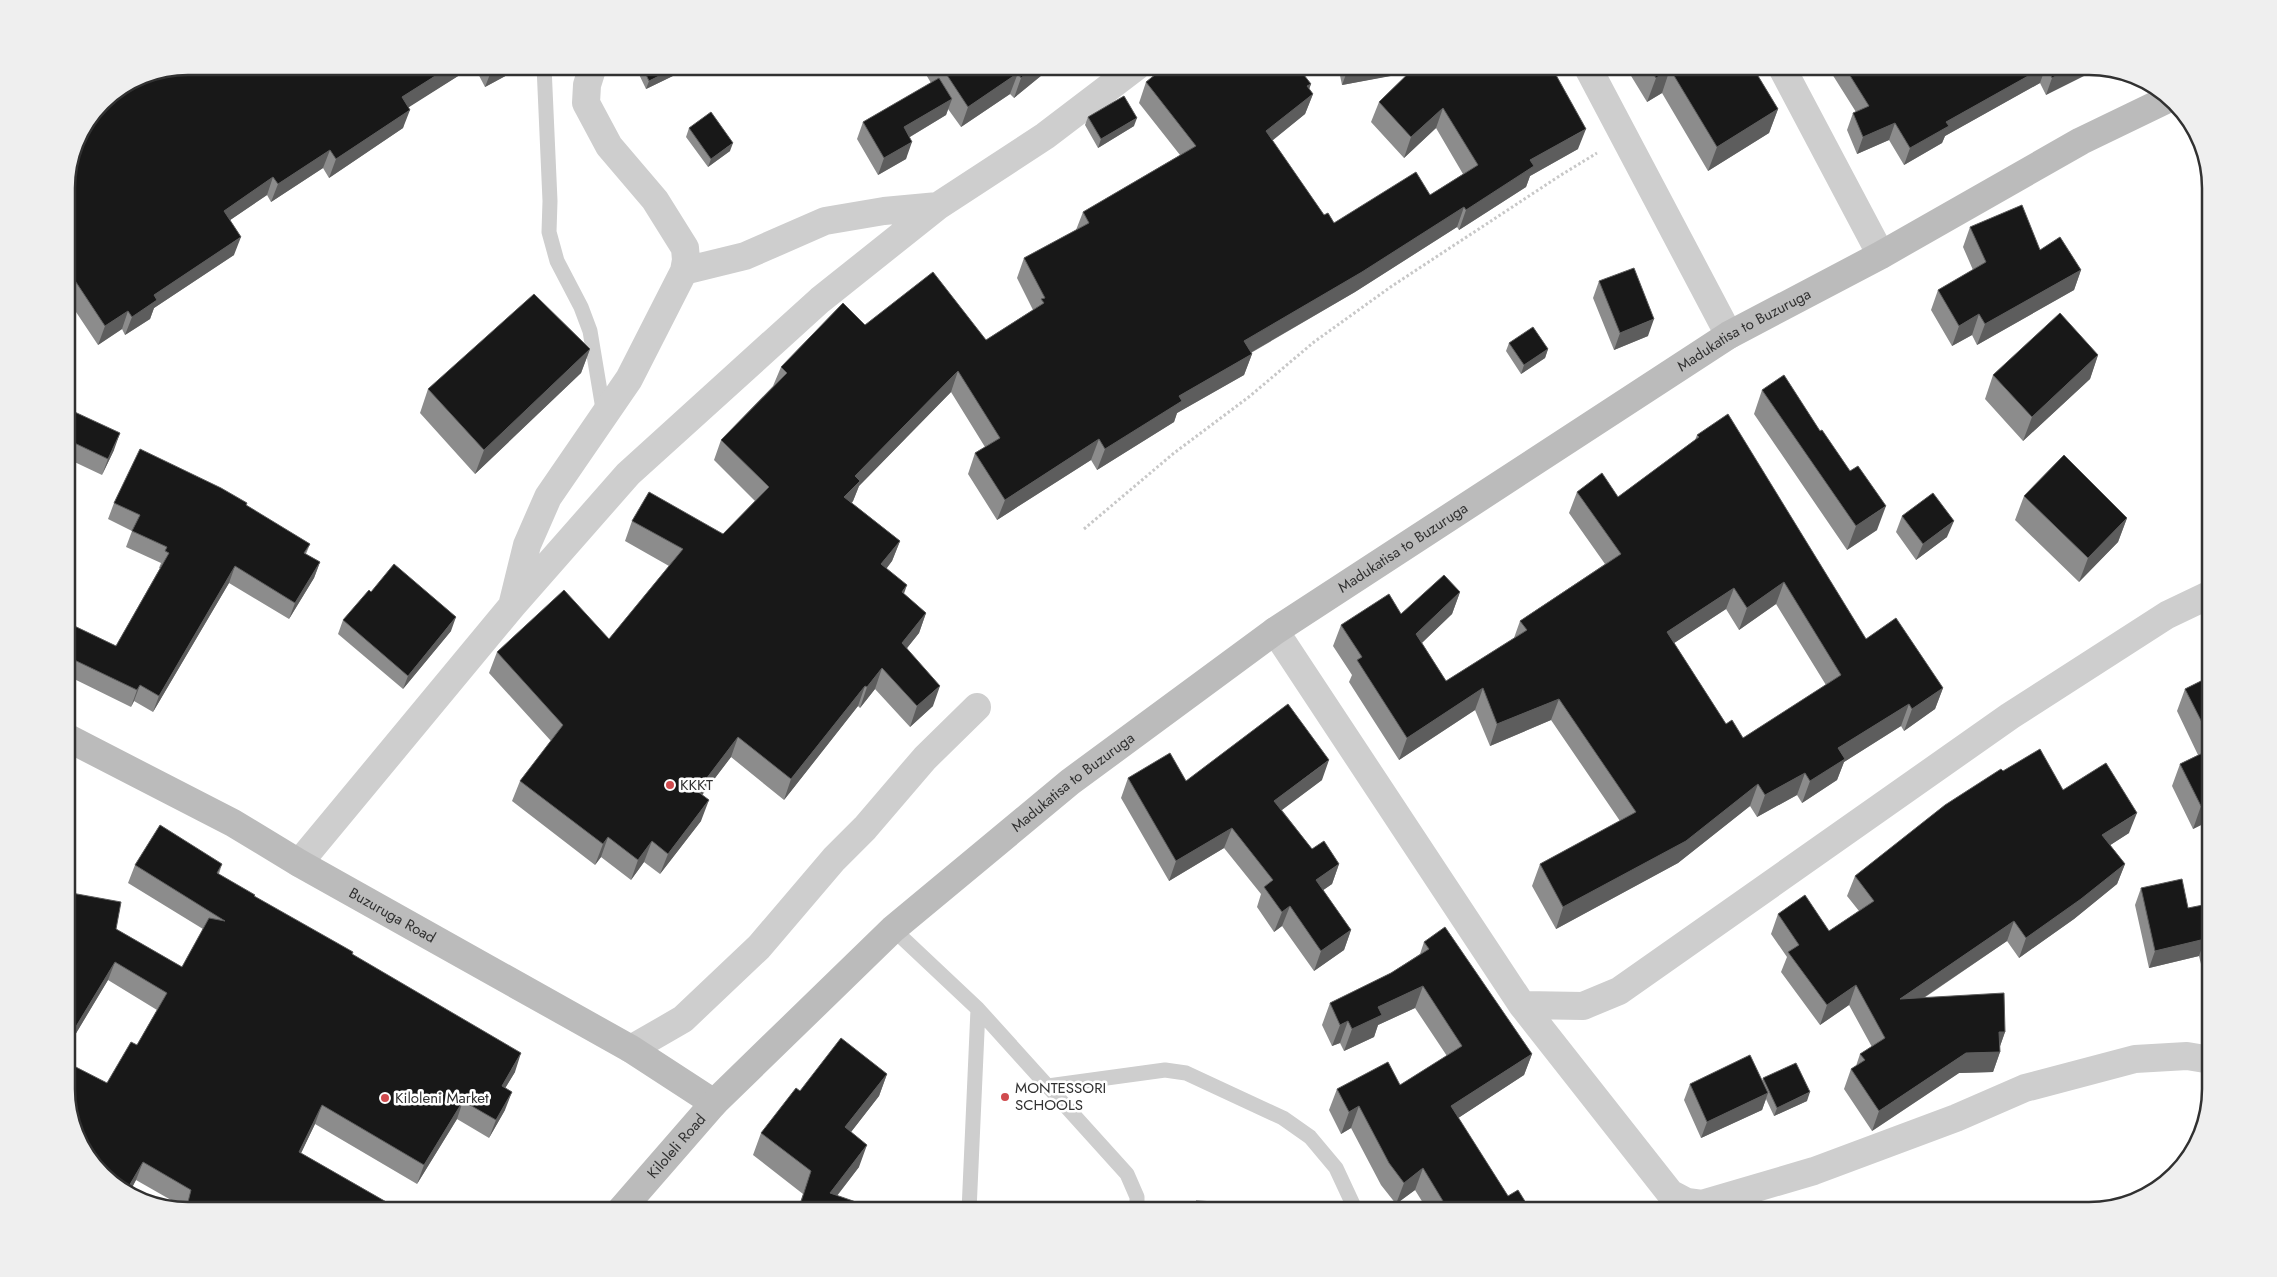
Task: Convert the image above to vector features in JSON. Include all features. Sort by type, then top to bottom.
[{"type":"main road","name":"Madukatisa to Buzuruga","points":[[714,1104],[892,929],[1070,782],[1275,631],[1729,336],[1881,256],[2081,141],[2162,102]]},
{"type":"main road","name":"Buzuruga Road","points":[[75,741],[233,823],[299,864],[631,1049],[714,1104]]},
{"type":"main road","name":"Kiloleli Road","points":[[628,1202],[714,1104]]},
{"type":"street","points":[[512,606],[527,545],[548,497],[629,379],[684,271],[686,260],[685,248],[655,200],[609,146],[586,103],[587,85],[591,75]]},
{"type":"street","points":[[299,864],[512,606],[628,474],[820,300],[938,206],[1045,136],[1125,75]]},
{"type":"street","points":[[1592,75],[1729,336]]},
{"type":"street","points":[[1786,75],[1881,256]]},
{"type":"street","points":[[684,271],[745,256],[824,221],[884,211],[938,206]]},
{"type":"street","points":[[1522,1006],[1583,1006],[1619,991],[2010,716],[2167,615],[2202,598]]},
{"type":"street","points":[[1275,631],[1522,1006],[1670,1193],[1687,1202]]},
{"type":"street","points":[[631,1049],[683,1019],[759,947],[834,858],[865,828],[925,758],[977,707]]},
{"type":"street","points":[[1709,1202],[1814,1171],[1956,1118],[2025,1088],[2135,1059],[2186,1056],[2202,1059]]},
{"type":"lane","points":[[544,75],[550,201],[548,232],[557,261],[582,307],[590,331],[604,417]]},
{"type":"lane","points":[[892,929],[978,1009],[1127,1174],[1136,1202]]},
{"type":"lane","points":[[969,1202],[978,1009]]},
{"type":"lane","points":[[1048,1086],[1165,1070],[1186,1073],[1283,1118],[1310,1137],[1336,1168],[1352,1202]]},
{"type":"path","points":[[1084,529],[1174,453],[1250,396],[1314,342],[1392,286],[1561,175],[1625,137]]},
{"type":"building","points":[[180,75],[437,75],[402,97],[410,110],[336,159],[330,150],[278,184],[273,177],[224,211],[241,237],[154,295],[157,300],[132,317],[128,311],[105,326],[75,281],[75,180],[79,159],[90,131],[103,113],[119,98],[145,84],[166,77]]},
{"type":"building","points":[[646,75],[661,75],[649,81]]},
{"type":"building","points":[[947,75],[1015,75],[968,107]]},
{"type":"building","points":[[1155,75],[1304,75],[1311,84],[1307,86],[1313,94],[1266,131],[1324,215],[1328,213],[1334,223],[1416,172],[1430,195],[1478,165],[1443,108],[1411,137],[1379,102],[1407,75],[1556,75],[1586,129],[1530,160],[1534,166],[1466,210],[1464,207],[1362,272],[1244,341],[1252,354],[1179,396],[1182,401],[1105,449],[1099,439],[1005,500],[975,453],[1000,438],[958,371],[855,476],[860,481],[844,497],[900,541],[881,564],[907,585],[902,592],[926,613],[902,643],[940,686],[917,706],[882,668],[867,687],[865,686],[791,779],[738,737],[697,791],[709,800],[668,854],[652,841],[638,860],[608,837],[603,844],[520,781],[563,725],[497,652],[564,590],[609,639],[683,549],[632,521],[649,492],[723,534],[769,487],[721,440],[787,373],[781,367],[843,303],[865,325],[933,272],[986,340],[1044,303],[1041,299],[1045,298],[1024,258],[1089,223],[1083,212],[1196,146],[1146,82]]},
{"type":"building","points":[[1674,75],[1757,75],[1778,109],[1717,147]]},
{"type":"building","points":[[1850,75],[2030,75],[1946,122],[1949,126],[1910,148],[1895,123],[1863,137],[1853,113],[1869,106]]},
{"type":"building","points":[[939,78],[952,99],[904,127],[912,142],[884,158],[863,122]]},
{"type":"building","points":[[1124,96],[1137,118],[1101,139],[1088,117]]},
{"type":"building","points":[[711,112],[733,143],[711,159],[689,128]]},
{"type":"building","points":[[2022,205],[2040,250],[2060,237],[2081,270],[1985,324],[1979,314],[1959,326],[1938,290],[1986,262],[1970,227]]},
{"type":"building","points":[[1634,268],[1654,319],[1620,333],[1599,281]]},
{"type":"building","points":[[534,294],[590,349],[484,450],[428,389]]},
{"type":"building","points":[[2060,313],[2098,355],[2032,417],[1993,375]]},
{"type":"building","points":[[1533,327],[1548,349],[1524,365],[1509,343]]},
{"type":"building","points":[[1784,375],[1820,431],[1822,430],[1850,471],[1858,466],[1886,506],[1856,526],[1762,390]]},
{"type":"building","points":[[75,412],[120,433],[108,459],[75,443]]},
{"type":"building","points":[[1728,414],[1866,639],[1896,618],[1943,688],[1912,709],[1909,704],[1838,748],[1845,759],[1810,781],[1805,773],[1765,795],[1758,784],[1686,841],[1563,907],[1540,864],[1636,812],[1559,699],[1497,724],[1483,688],[1407,738],[1357,660],[1362,657],[1341,625],[1389,594],[1401,614],[1444,575],[1460,592],[1416,634],[1446,681],[1527,630],[1520,621],[1621,554],[1577,492],[1602,473],[1618,497],[1699,437],[1697,435]],"holes":[[[1784,582],[1841,675],[1743,738],[1732,720],[1726,724],[1667,632],[1734,588],[1747,608]]]},
{"type":"building","points":[[140,449],[221,488],[247,503],[246,505],[310,544],[304,553],[320,562],[295,603],[235,566],[159,696],[140,685],[137,690],[75,660],[75,626],[116,646],[169,553],[165,551],[167,547],[132,531],[140,515],[114,503]]},
{"type":"building","points":[[2064,455],[2127,518],[2088,558],[2024,496]]},
{"type":"building","points":[[1933,493],[1954,521],[1923,544],[1902,516]]},
{"type":"building","points":[[394,564],[456,617],[408,676],[343,620],[369,590],[371,592]]},
{"type":"building","points":[[2202,680],[2202,722],[2185,689]]},
{"type":"building","points":[[1288,704],[1329,760],[1274,801],[1312,849],[1324,841],[1339,864],[1316,880],[1351,930],[1321,951],[1290,906],[1282,912],[1264,887],[1273,880],[1232,828],[1176,861],[1128,778],[1170,753],[1186,781]]},
{"type":"building","points":[[2040,749],[2063,790],[2106,763],[2137,813],[2102,835],[2125,864],[2081,899],[2026,938],[2014,921],[1900,999],[2004,993],[2005,1032],[1999,1032],[2000,1052],[1966,1053],[1879,1111],[1851,1069],[1865,1060],[1860,1054],[1885,1038],[1856,985],[1827,1005],[1788,952],[1799,945],[1778,914],[1805,895],[1829,931],[1874,901],[1855,876],[1945,805],[2001,769],[2003,771]]},
{"type":"building","points":[[2202,753],[2202,806],[2201,806],[2180,764]]},
{"type":"building","points":[[160,825],[222,864],[217,873],[521,1053],[502,1086],[512,1092],[496,1120],[463,1101],[424,1165],[322,1105],[299,1152],[386,1202],[188,1202],[191,1190],[143,1162],[129,1185],[125,1183],[103,1164],[94,1152],[81,1126],[75,1097],[75,1067],[107,1083],[131,1042],[137,1045],[167,993],[115,962],[75,1028],[75,894],[121,902],[116,929],[182,967],[209,918],[225,921],[135,865]]},
{"type":"building","points":[[2182,879],[2188,908],[2202,905],[2202,940],[2155,951],[2141,888]]},
{"type":"building","points":[[1445,927],[1532,1054],[1451,1106],[1508,1196],[1518,1190],[1525,1202],[1444,1202],[1423,1168],[1404,1183],[1389,1163],[1359,1106],[1349,1112],[1337,1089],[1388,1062],[1400,1085],[1462,1046],[1423,986],[1378,1007],[1382,1015],[1352,1029],[1348,1021],[1340,1025],[1330,1003],[1391,973],[1429,949],[1424,942]]},
{"type":"building","points":[[841,1038],[887,1074],[845,1127],[867,1145],[830,1193],[856,1202],[801,1202],[811,1171],[761,1133],[796,1088],[800,1091]]},
{"type":"building","points":[[1750,1055],[1768,1093],[1707,1122],[1690,1084]]},
{"type":"building","points":[[1796,1063],[1810,1092],[1777,1108],[1763,1078]]},
{"type":"place","name":"KKKT","points":[[670,785]]},
{"type":"place","name":"MONTESSORI SCHOOLS","points":[[1005,1097]]},
{"type":"place","name":"Kiloleni Market","points":[[385,1098]]}]
